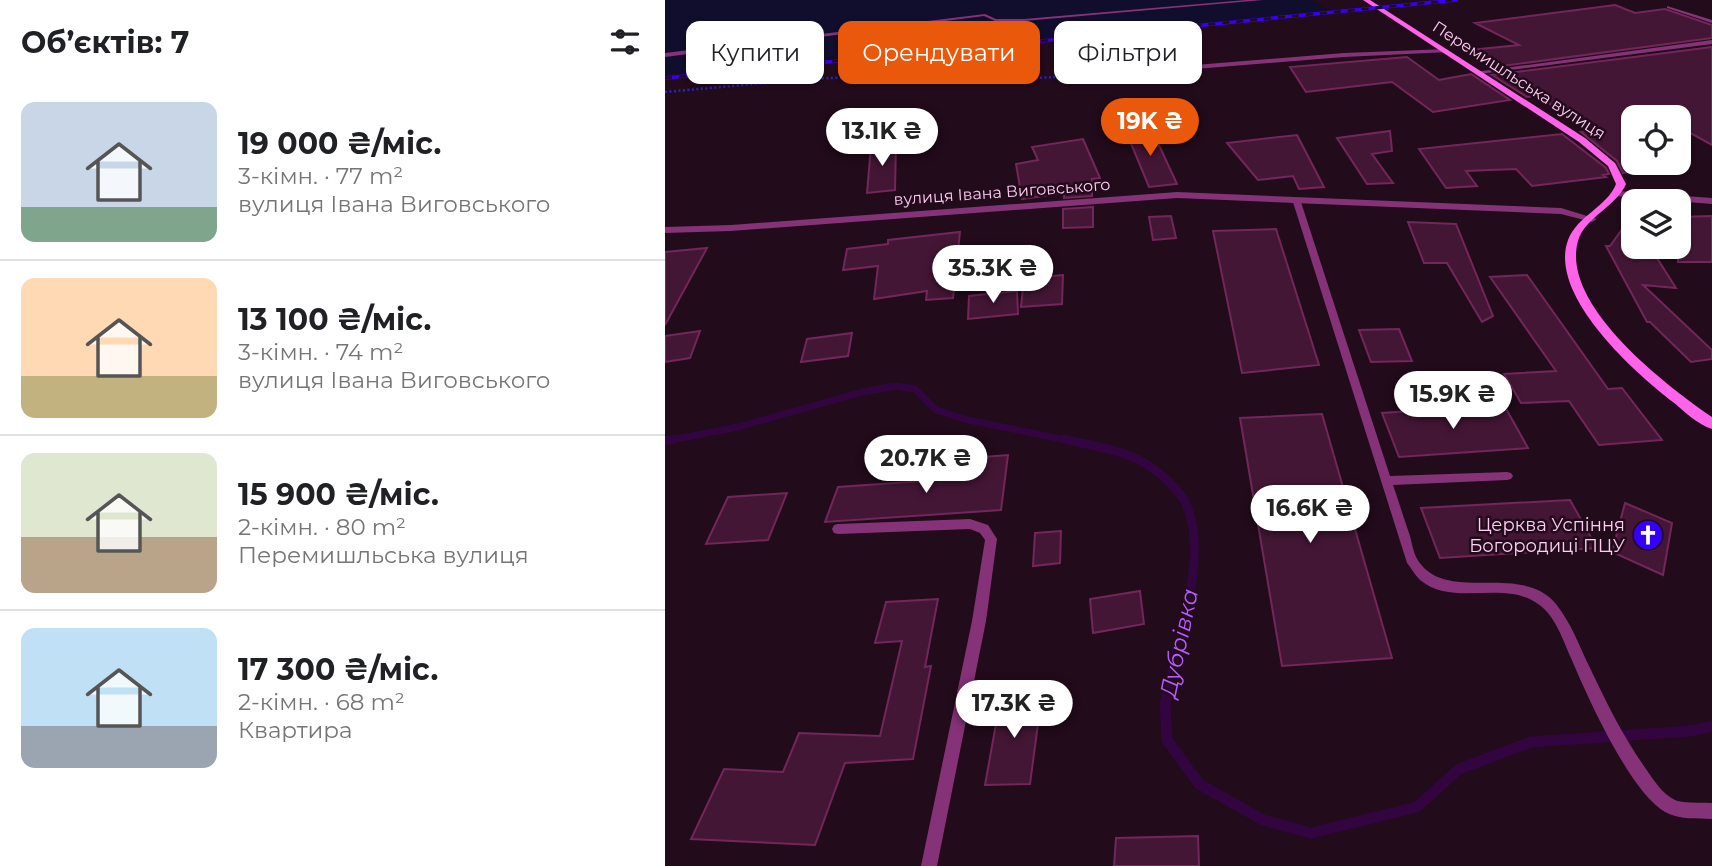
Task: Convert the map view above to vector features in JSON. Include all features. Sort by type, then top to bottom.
[{"type":"main road","name":"Перемишльська вулиця","points":[[1366,0],[1601,153],[1618,174],[1621,184],[1617,194]]},
{"type":"main road","points":[[1617,194],[1573,239],[1569,273],[1590,312],[1641,367],[1712,424]]},
{"type":"street","points":[[1479,72],[1712,42]]},
{"type":"street","points":[[1202,66],[1343,55],[1447,51]]},
{"type":"street","points":[[1617,194],[1712,201]]},
{"type":"street","name":"вулиця Івана Виговського","points":[[665,230],[731,228],[1177,195],[1561,211],[1592,219]]},
{"type":"lane","points":[[665,55],[985,15],[995,20],[1024,20],[1261,0]]},
{"type":"lane","points":[[1669,7],[1712,23]]},
{"type":"lane","points":[[1296,200],[1418,572],[1432,583],[1450,587],[1514,589],[1541,598],[1560,620],[1595,693],[1651,791],[1670,806],[1712,811]]},
{"type":"lane","points":[[1386,481],[1507,476]]},
{"type":"lane","points":[[838,529],[970,524],[984,529],[991,539],[971,662],[929,866]]},
{"type":"path","points":[[665,92],[810,79],[910,74],[1011,79],[1054,77]]},
{"type":"shaded area","points":[[665,0],[1311,0],[1331,11],[1202,23],[1202,21],[1054,21],[1054,38],[1040,39],[1040,21],[838,21],[838,58],[824,60],[824,21],[686,21],[686,73],[665,75]]},
{"type":"building","points":[[1615,5],[1635,13],[1665,9],[1712,25],[1712,38],[1495,67],[1470,50],[1519,45],[1475,23]]},
{"type":"building","points":[[1712,47],[1712,145],[1691,133],[1691,105],[1621,105],[1621,169],[1617,161],[1581,132],[1594,131],[1537,96],[1527,97],[1492,75]]},
{"type":"building","points":[[1407,57],[1439,80],[1471,74],[1510,100],[1433,112],[1392,82],[1306,92],[1290,67]]},
{"type":"building","points":[[1145,127],[1156,146],[1159,145],[1177,184],[1149,187],[1125,129]]},
{"type":"building","points":[[1390,131],[1392,151],[1372,154],[1393,183],[1367,184],[1337,138]]},
{"type":"building","points":[[1562,134],[1606,168],[1609,174],[1603,175],[1606,177],[1532,186],[1516,169],[1466,171],[1477,186],[1446,188],[1419,149]]},
{"type":"building","points":[[1297,135],[1324,187],[1299,189],[1293,176],[1258,180],[1227,143]]},
{"type":"building","points":[[1083,139],[1100,178],[1092,179],[1092,196],[1064,198],[1064,193],[1022,199],[1016,164],[1038,160],[1032,147]]},
{"type":"building","points":[[896,143],[895,190],[867,193],[871,146]]},
{"type":"building","points":[[1093,207],[1093,227],[1063,228],[1063,209]]},
{"type":"building","points":[[1171,216],[1176,238],[1153,240],[1149,217]]},
{"type":"building","points":[[1712,216],[1712,262],[1678,262],[1678,259],[1691,259],[1691,217]]},
{"type":"building","points":[[1408,222],[1456,224],[1493,316],[1482,322],[1447,263],[1424,263]]},
{"type":"building","points":[[1276,229],[1319,365],[1242,373],[1213,231]]},
{"type":"building","points":[[1621,231],[1621,259],[1658,259],[1676,288],[1643,285],[1712,350],[1712,359],[1691,362],[1647,322],[1606,246],[1610,246]]},
{"type":"building","points":[[960,232],[953,298],[926,300],[927,291],[874,299],[878,266],[843,270],[847,249],[888,244],[888,240]]},
{"type":"building","points":[[707,248],[665,325],[665,252]]},
{"type":"building","points":[[1063,275],[1062,304],[1021,307],[1024,278]]},
{"type":"building","points":[[1527,275],[1608,389],[1622,388],[1662,440],[1599,445],[1569,401],[1521,403],[1504,374],[1556,371],[1490,277]]},
{"type":"building","points":[[1017,291],[1018,314],[968,319],[969,296]]},
{"type":"building","points":[[1399,329],[1412,361],[1371,362],[1359,330]]},
{"type":"building","points":[[700,331],[690,358],[665,362],[665,336]]},
{"type":"building","points":[[852,333],[848,356],[801,362],[807,339]]},
{"type":"building","points":[[1504,405],[1528,448],[1399,457],[1382,413]]},
{"type":"building","points":[[1322,414],[1392,658],[1282,666],[1240,418]]},
{"type":"building","points":[[1008,455],[1001,510],[825,522],[838,487],[966,478],[970,458]]},
{"type":"building","points":[[787,493],[768,540],[706,544],[728,497]]},
{"type":"building","points":[[1570,500],[1597,548],[1440,558],[1421,508]]},
{"type":"building","points":[[1625,503],[1672,523],[1663,575],[1612,552]]},
{"type":"building","points":[[1061,531],[1060,563],[1033,566],[1035,533]]},
{"type":"building","points":[[1140,591],[1144,624],[1093,633],[1090,599]]},
{"type":"building","points":[[938,599],[925,667],[931,666],[913,759],[845,763],[815,845],[691,839],[724,769],[783,772],[799,733],[880,736],[902,641],[875,643],[886,602]]},
{"type":"building","points":[[1042,694],[1030,784],[985,785],[1001,696]]},
{"type":"building","points":[[1198,836],[1199,866],[1114,866],[1116,838]]},
{"type":"waterway","name":"Дубрівка","points":[[666,441],[738,427],[862,392],[895,386],[915,389],[936,410],[968,420],[1071,441]]},
{"type":"waterway","name":"Дубрівка","points":[[665,441],[675,439]]},
{"type":"waterway","name":"Дубрівка","points":[[1064,439],[1109,449],[1142,461],[1165,478],[1183,498],[1193,532],[1194,565],[1182,630]]},
{"type":"waterway","name":"Дубрівка","points":[[1183,628],[1165,704],[1167,740],[1199,784],[1263,820],[1311,833],[1417,807],[1459,769],[1531,742],[1691,731],[1712,726]]},
{"type":"railway","points":[[665,78],[1456,0]]},
{"type":"place","name":"Церква Успіння Богородиці ПЦУ","points":[[1648,535]]}]
